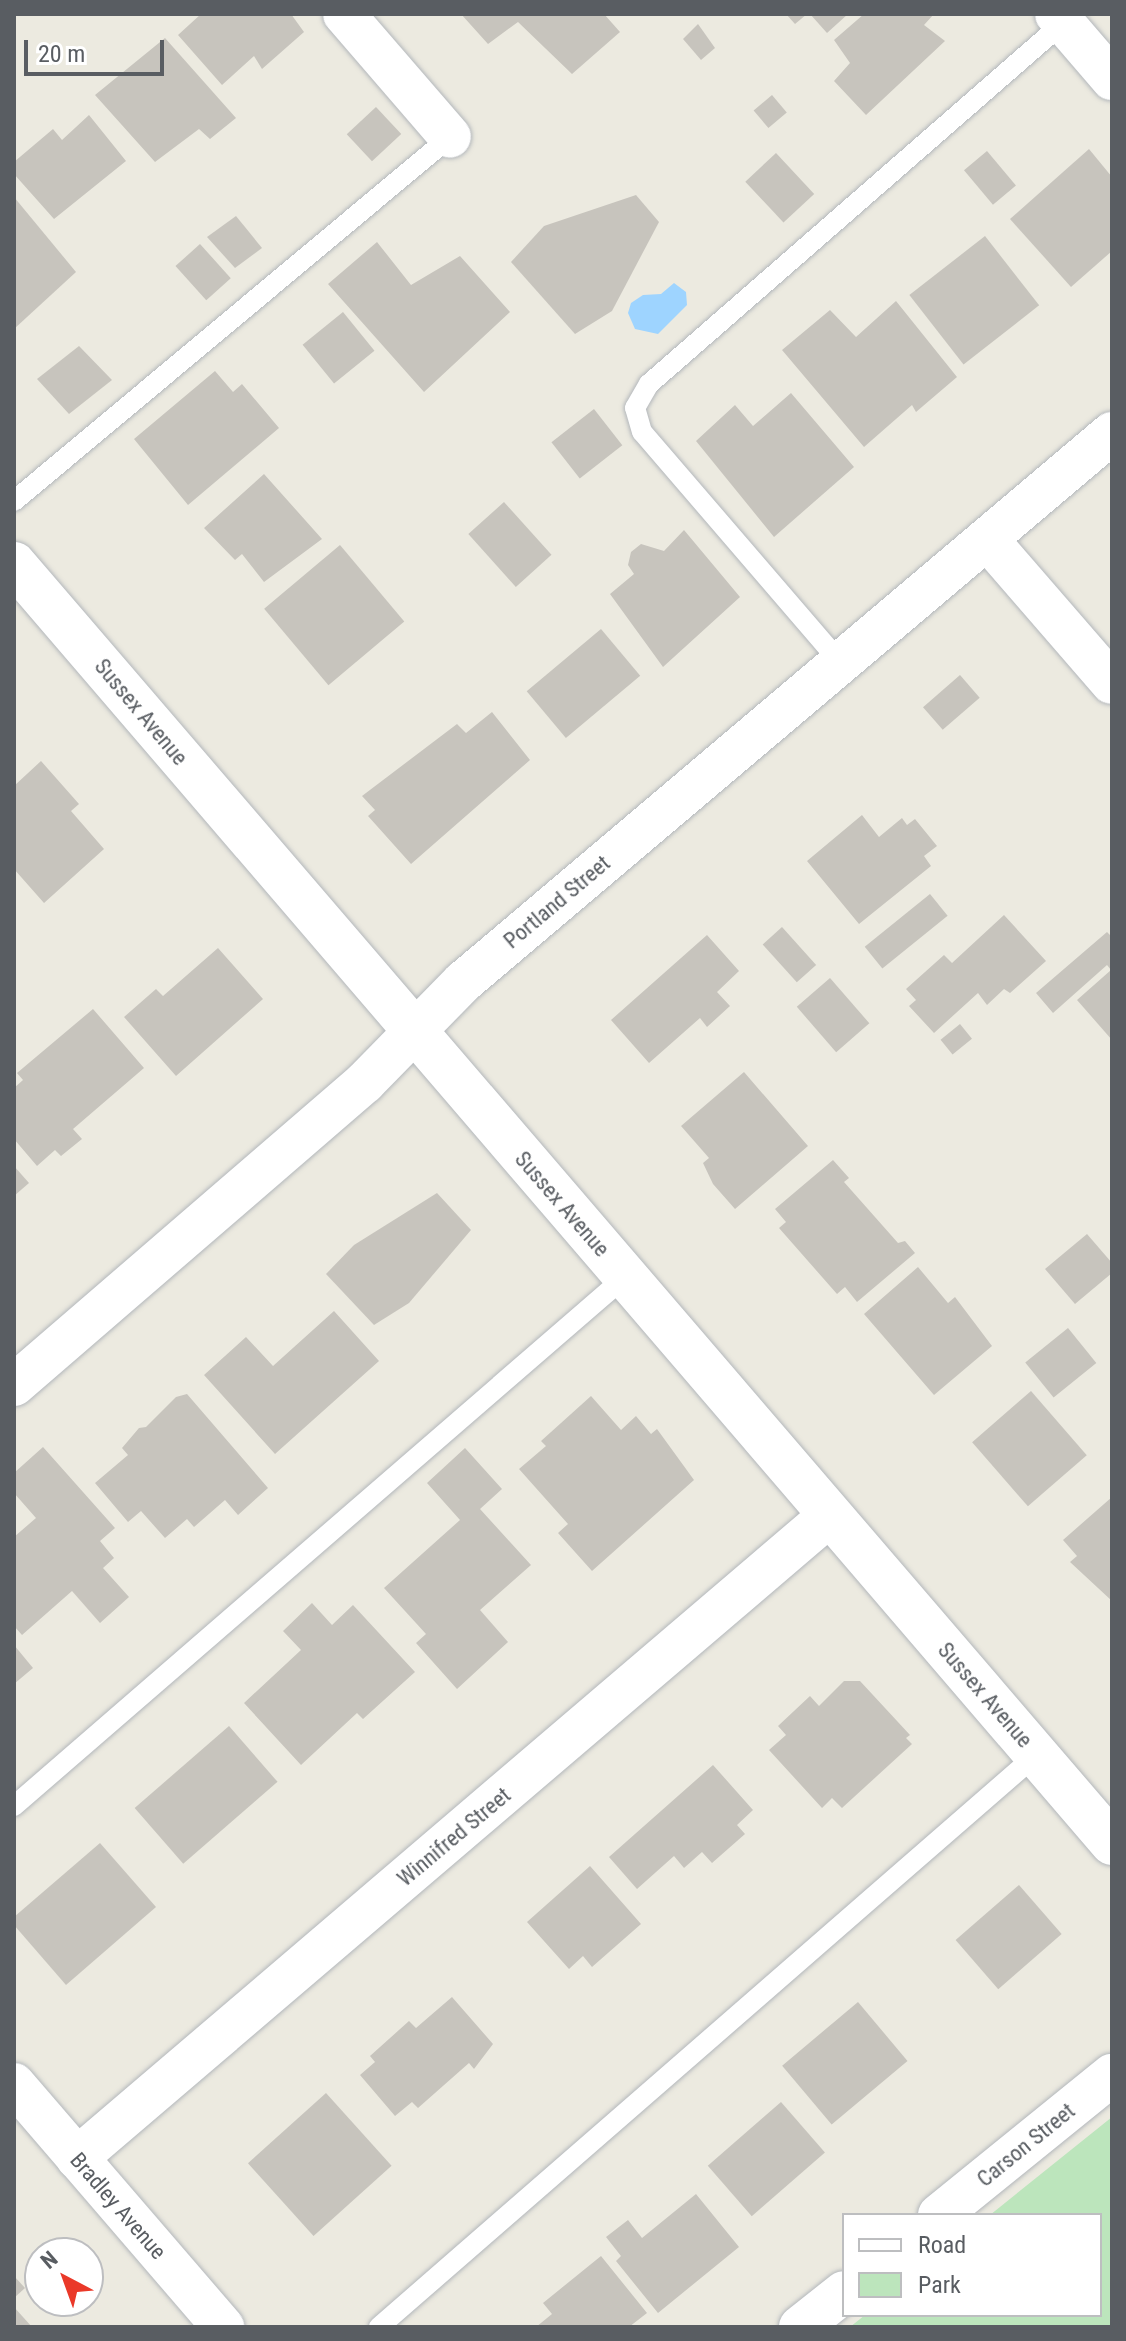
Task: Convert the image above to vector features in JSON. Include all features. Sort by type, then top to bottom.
[{"type":"street","points":[[344,14],[450,137]]},
{"type":"street","points":[[1060,18],[1112,79]]},
{"type":"street","name":"Portland Street","points":[[14,1385],[365,1082],[463,982],[1112,433]]},
{"type":"street","points":[[988,540],[1112,683]]},
{"type":"street","name":"Sussex Avenue","points":[[14,564],[1112,1843]]},
{"type":"street","name":"Winnifred Street","points":[[77,2158],[830,1515]]},
{"type":"street","name":"Carson Street","points":[[941,2213],[1112,2075]]},
{"type":"street","name":"Bradley Avenue","points":[[14,2084],[223,2327]]},
{"type":"street","points":[[800,2327],[842,2294]]},
{"type":"lane","points":[[840,662],[642,432],[635,408],[649,384],[1060,18]]},
{"type":"lane","points":[[14,501],[450,137]]},
{"type":"lane","points":[[14,1806],[625,1277]]},
{"type":"lane","points":[[379,2327],[1036,1755]]},
{"type":"green space","points":[[1112,2117],[1112,2327],[850,2327],[862,2317],[1102,2317],[1102,2213],[992,2213]]},
{"type":"water","points":[[674,283],[686,292],[687,305],[658,334],[635,329],[628,313],[631,303],[643,295],[661,294]]},
{"type":"building","points":[[201,14],[291,14],[304,32],[262,69],[254,56],[222,85],[178,35]]},
{"type":"building","points":[[461,14],[604,14],[620,32],[572,74],[518,22],[488,44]]},
{"type":"building","points":[[786,14],[807,14],[795,24]]},
{"type":"building","points":[[810,14],[848,14],[827,33]]},
{"type":"building","points":[[864,14],[934,14],[924,25],[945,41],[866,115],[834,81],[850,63],[834,40]]},
{"type":"building","points":[[698,24],[715,48],[701,60],[683,39]]},
{"type":"building","points":[[165,38],[236,118],[210,139],[199,129],[155,162],[95,95]]},
{"type":"building","points":[[772,95],[787,113],[768,128],[754,110]]},
{"type":"building","points":[[376,107],[401,134],[372,161],[347,134]]},
{"type":"building","points":[[89,115],[126,161],[54,219],[14,174],[14,162],[53,129],[62,140]]},
{"type":"building","points":[[1089,149],[1112,177],[1112,251],[1071,287],[1010,219]]},
{"type":"building","points":[[987,151],[1016,185],[993,205],[964,170]]},
{"type":"building","points":[[776,153],[814,194],[783,223],[745,182]]},
{"type":"building","points":[[636,195],[659,222],[612,311],[575,334],[511,262],[544,226]]},
{"type":"building","points":[[14,197],[76,272],[14,329]]},
{"type":"building","points":[[236,216],[262,248],[235,268],[207,237]]},
{"type":"building","points":[[985,236],[1039,305],[964,364],[909,295]]},
{"type":"building","points":[[377,242],[411,285],[460,256],[510,312],[424,392],[328,284]]},
{"type":"building","points":[[200,244],[231,278],[206,300],[175,266]]},
{"type":"building","points":[[896,301],[957,377],[916,412],[912,405],[864,447],[782,350],[830,310],[856,337]]},
{"type":"building","points":[[343,312],[374,351],[334,384],[303,345]]},
{"type":"building","points":[[79,346],[112,380],[69,414],[37,379]]},
{"type":"building","points":[[215,371],[233,392],[242,384],[279,428],[188,505],[134,439]]},
{"type":"building","points":[[791,393],[854,467],[774,537],[696,441],[735,405],[753,426]]},
{"type":"building","points":[[594,409],[622,445],[580,478],[551,442]]},
{"type":"building","points":[[264,474],[322,539],[264,582],[242,554],[235,560],[204,528]]},
{"type":"building","points":[[504,502],[552,555],[516,587],[468,534]]},
{"type":"building","points":[[684,530],[740,597],[663,667],[610,594],[634,574],[628,565],[631,552],[641,544],[664,551]]},
{"type":"building","points":[[340,545],[404,622],[328,685],[264,609]]},
{"type":"building","points":[[601,629],[640,676],[566,738],[527,691]]},
{"type":"building","points":[[960,675],[980,698],[943,730],[923,707]]},
{"type":"building","points":[[492,712],[530,760],[411,864],[368,816],[375,810],[362,796],[457,724],[466,733]]},
{"type":"building","points":[[41,761],[79,804],[71,811],[104,849],[44,903],[14,869],[14,786]]},
{"type":"building","points":[[862,815],[879,837],[902,818],[907,825],[915,819],[937,846],[924,856],[931,866],[859,924],[807,861]]},
{"type":"building","points":[[930,894],[948,916],[882,969],[865,947]]},
{"type":"building","points":[[1004,915],[1046,961],[1010,993],[1004,989],[987,1005],[978,993],[934,1033],[909,1006],[916,1000],[906,989],[944,955],[952,963]]},
{"type":"building","points":[[782,927],[816,965],[797,982],[763,944]]},
{"type":"building","points":[[1107,932],[1112,937],[1112,1040],[1077,1000],[1111,970],[1107,965],[1053,1013],[1036,993]]},
{"type":"building","points":[[707,935],[739,971],[717,992],[730,1006],[707,1027],[700,1018],[649,1063],[611,1020]]},
{"type":"building","points":[[218,948],[263,999],[176,1076],[124,1017],[156,989],[163,996]]},
{"type":"building","points":[[830,978],[869,1023],[836,1052],[797,1007]]},
{"type":"building","points":[[93,1009],[144,1068],[73,1129],[82,1139],[61,1156],[55,1150],[37,1166],[14,1139],[14,1088],[23,1080],[17,1073]]},
{"type":"building","points":[[960,1024],[972,1039],[953,1054],[941,1040]]},
{"type":"building","points":[[744,1072],[808,1146],[735,1209],[713,1184],[703,1163],[709,1158],[681,1126]]},
{"type":"building","points":[[833,1160],[849,1178],[844,1182],[898,1243],[905,1241],[915,1253],[857,1302],[845,1287],[837,1294],[779,1228],[786,1222],[775,1209]]},
{"type":"building","points":[[14,1166],[29,1183],[14,1196]]},
{"type":"building","points":[[437,1193],[471,1230],[409,1303],[374,1325],[326,1274],[354,1245]]},
{"type":"building","points":[[1087,1234],[1112,1263],[1112,1273],[1075,1304],[1045,1269]]},
{"type":"building","points":[[918,1267],[948,1303],[955,1297],[992,1346],[934,1395],[864,1314]]},
{"type":"building","points":[[334,1311],[379,1361],[275,1454],[204,1375],[246,1337],[273,1366]]},
{"type":"building","points":[[1068,1328],[1096,1363],[1054,1398],[1025,1363]]},
{"type":"building","points":[[1031,1391],[1087,1455],[1028,1506],[972,1442]]},
{"type":"building","points":[[187,1394],[268,1488],[238,1515],[225,1500],[194,1527],[187,1519],[165,1538],[141,1511],[128,1522],[95,1483],[128,1455],[122,1448],[139,1428],[146,1427],[176,1397]]},
{"type":"building","points":[[591,1396],[621,1430],[636,1416],[651,1434],[657,1429],[694,1480],[592,1571],[558,1533],[568,1524],[519,1469],[546,1446],[541,1441]]},
{"type":"building","points":[[43,1447],[115,1528],[100,1541],[114,1558],[103,1568],[129,1597],[100,1623],[72,1591],[22,1635],[14,1626],[14,1537],[36,1518],[14,1493],[14,1473]]},
{"type":"building","points":[[465,1448],[502,1489],[480,1509],[531,1565],[480,1610],[508,1642],[457,1689],[416,1643],[426,1634],[384,1588],[460,1520],[427,1483]]},
{"type":"building","points":[[1112,1497],[1112,1601],[1070,1562],[1077,1556],[1063,1540]]},
{"type":"building","points":[[312,1603],[332,1625],[353,1605],[415,1672],[363,1719],[357,1713],[301,1765],[244,1703],[301,1650],[283,1631]]},
{"type":"building","points":[[14,1645],[33,1668],[14,1684]]},
{"type":"building","points":[[844,1681],[860,1681],[910,1735],[906,1738],[912,1744],[842,1808],[832,1798],[822,1808],[769,1750],[786,1735],[778,1726],[810,1696],[819,1706]]},
{"type":"building","points":[[229,1726],[278,1782],[183,1864],[135,1808]]},
{"type":"building","points":[[713,1765],[753,1810],[737,1825],[745,1834],[712,1863],[702,1852],[684,1868],[674,1856],[637,1889],[609,1857]]},
{"type":"building","points":[[100,1843],[156,1907],[66,1985],[14,1925],[14,1917]]},
{"type":"building","points":[[590,1866],[641,1924],[592,1967],[583,1956],[569,1969],[527,1922]]},
{"type":"building","points":[[1019,1885],[1062,1934],[998,1989],[956,1940]]},
{"type":"building","points":[[452,1997],[493,2044],[474,2069],[469,2063],[418,2108],[412,2102],[395,2116],[360,2075],[375,2062],[370,2056],[409,2021],[416,2028]]},
{"type":"building","points":[[858,2002],[907,2061],[832,2125],[782,2066]]},
{"type":"building","points":[[326,2093],[392,2166],[314,2236],[248,2163]]},
{"type":"building","points":[[781,2102],[825,2153],[752,2216],[708,2166]]},
{"type":"building","points":[[696,2194],[739,2247],[658,2313],[616,2261],[621,2256],[606,2237],[628,2220],[642,2238]]},
{"type":"building","points":[[601,2256],[647,2313],[629,2327],[536,2327],[552,2314],[543,2303]]},
{"type":"building","points":[[14,2276],[24,2289],[14,2298]]},
{"type":"building","points":[[14,2307],[32,2327],[14,2327]]}]
